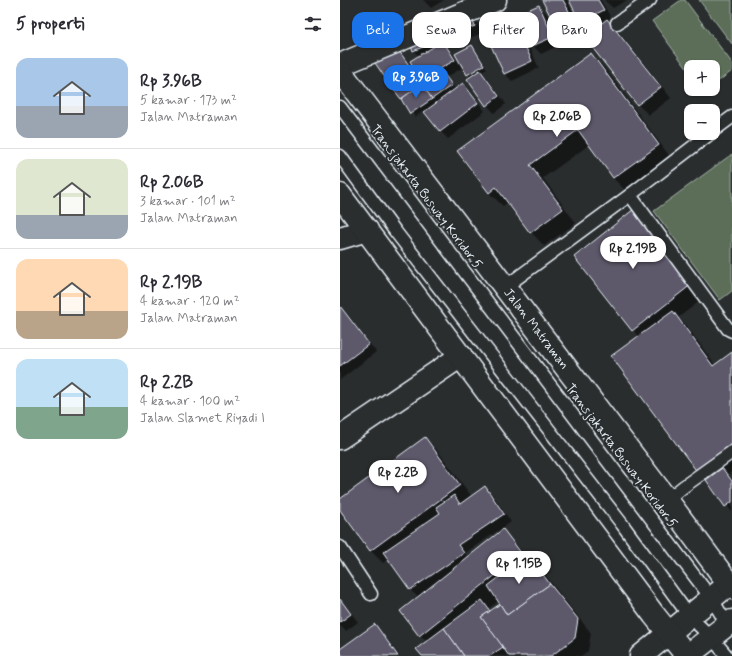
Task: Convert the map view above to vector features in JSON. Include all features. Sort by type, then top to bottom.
[{"type":"main road","points":[[340,65],[495,0]]},
{"type":"main road","name":"Jalan Matraman","points":[[340,71],[731,584]]},
{"type":"main road","points":[[340,194],[687,656],[726,629]]},
{"type":"main road","points":[[340,238],[367,230]]},
{"type":"main road","points":[[340,438],[461,356]]},
{"type":"main road","points":[[641,656],[731,584]]},
{"type":"lane","points":[[617,23],[650,0]]},
{"type":"lane","name":"Transjakarta Busway Koridor 5","points":[[340,107],[712,599],[726,629],[727,656]]},
{"type":"lane","points":[[720,126],[732,117]]},
{"type":"lane","points":[[504,287],[630,195],[702,140]]},
{"type":"lane","name":"Transjakarta Busway Koridor 5","points":[[340,156],[395,231],[622,524],[690,617],[726,629]]},
{"type":"lane","points":[[630,195],[728,329],[732,331]]},
{"type":"lane","points":[[667,500],[732,452]]},
{"type":"lane","points":[[340,547],[371,594]]},
{"type":"green space","points":[[681,0],[685,0],[732,63],[732,71],[720,80],[720,60],[684,60],[684,64],[652,21]]},
{"type":"green space","points":[[699,0],[732,0],[732,44]]},
{"type":"green space","points":[[732,154],[732,291],[720,300],[654,211]]},
{"type":"building","points":[[542,0],[563,0],[569,12],[548,12]]},
{"type":"building","points":[[569,0],[598,0],[604,10],[600,12],[575,12]]},
{"type":"building","points":[[539,5],[547,23],[547,40],[539,43],[539,12],[523,12]]},
{"type":"building","points":[[471,17],[475,26],[471,28]]},
{"type":"building","points":[[607,19],[661,87],[637,105],[593,48],[602,48],[602,23]]},
{"type":"building","points":[[412,39],[412,48],[420,48],[413,51],[408,41]]},
{"type":"building","points":[[471,46],[484,65],[467,75],[455,54],[466,48],[471,48]]},
{"type":"building","points":[[397,48],[413,71],[391,86],[375,63]]},
{"type":"building","points":[[431,48],[447,48],[455,60],[421,80],[410,61]]},
{"type":"building","points":[[492,48],[526,48],[532,61],[504,74]]},
{"type":"building","points":[[591,53],[659,145],[613,178],[578,130],[530,165],[563,209],[530,233],[496,187],[489,193],[457,151]]},
{"type":"building","points":[[480,70],[499,96],[486,106],[467,79]]},
{"type":"building","points":[[413,71],[422,84],[401,99],[391,86]]},
{"type":"building","points":[[442,71],[452,85],[432,99],[422,84]]},
{"type":"building","points":[[463,83],[478,103],[440,132],[424,112]]},
{"type":"building","points":[[422,84],[432,99],[410,114],[401,99]]},
{"type":"building","points":[[634,209],[692,284],[632,331],[574,257]]},
{"type":"building","points":[[340,306],[369,344],[340,366]]},
{"type":"building","points":[[673,311],[713,366],[732,352],[732,449],[698,473],[611,356]]},
{"type":"building","points":[[425,437],[460,485],[370,551],[340,510],[340,499]]},
{"type":"building","points":[[722,468],[732,481],[732,502],[725,507],[706,480]]},
{"type":"building","points":[[485,486],[504,514],[458,545],[464,553],[410,590],[383,552],[440,513],[436,507],[454,495],[460,504]]},
{"type":"building","points":[[503,529],[522,554],[419,636],[400,611]]},
{"type":"building","points":[[528,555],[550,584],[507,615],[488,586]]},
{"type":"building","points":[[550,584],[578,619],[575,638],[551,656],[509,656],[481,617],[500,604],[507,615]]},
{"type":"building","points":[[340,599],[351,614],[340,622]]},
{"type":"building","points":[[482,600],[490,611],[481,617],[503,647],[490,656],[464,656],[444,628]]},
{"type":"building","points":[[375,624],[398,656],[343,656],[340,649]]},
{"type":"building","points":[[444,628],[464,656],[422,656],[416,649]]}]
